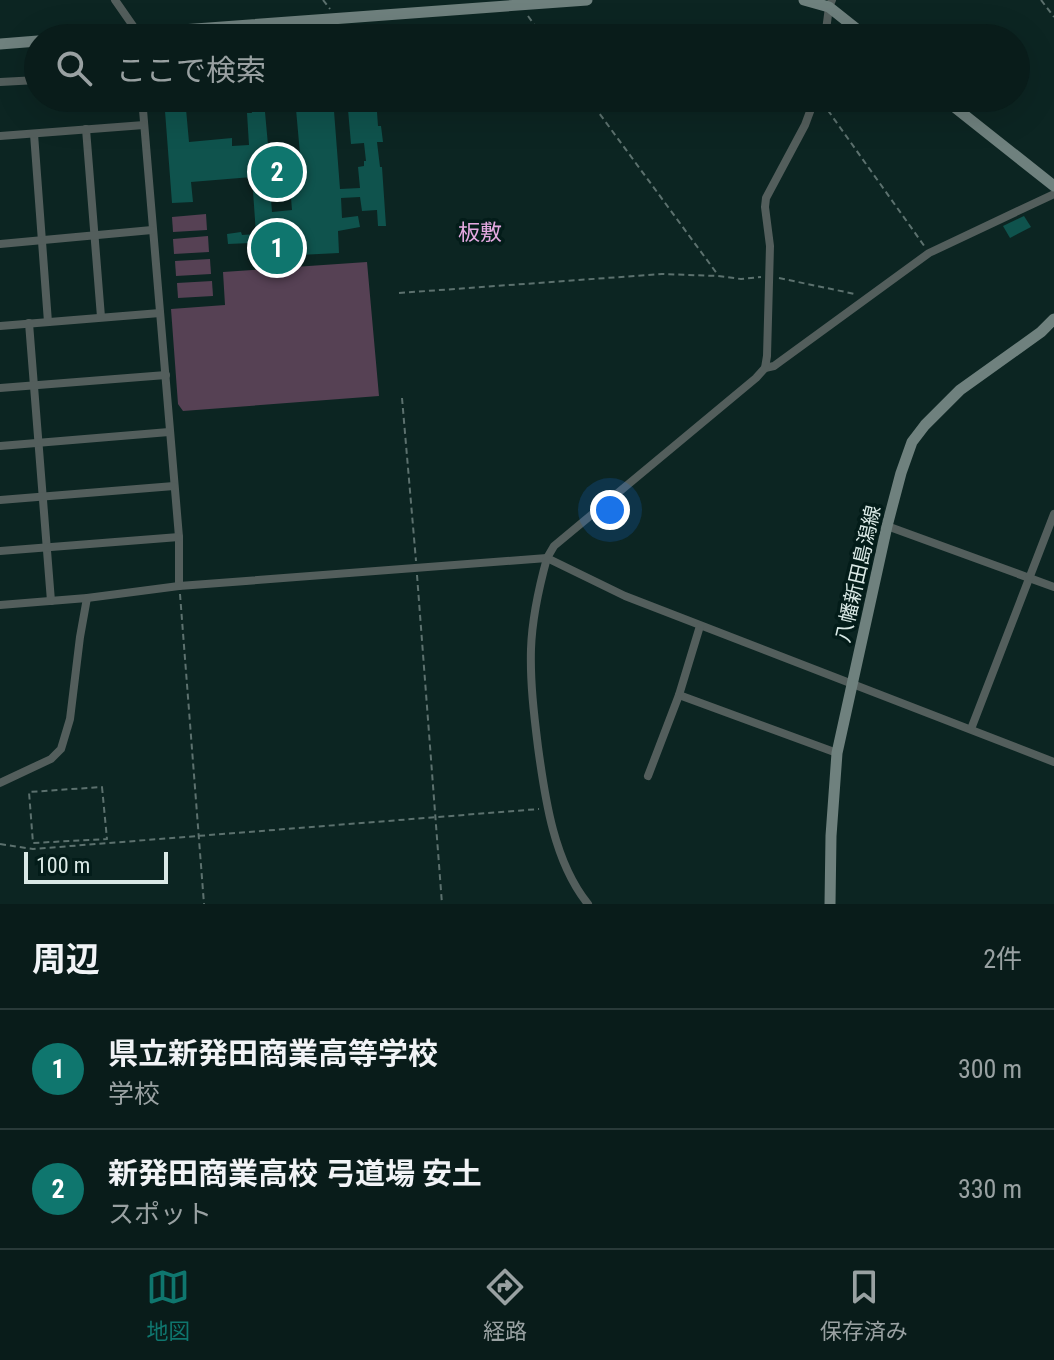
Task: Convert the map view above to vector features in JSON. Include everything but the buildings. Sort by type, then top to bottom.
[{"type":"main road","points":[[274,24],[587,0]]},
{"type":"main road","points":[[804,0],[831,4],[853,24]]},
{"type":"main road","points":[[0,44],[24,42]]},
{"type":"main road","points":[[961,112],[1054,186]]},
{"type":"main road","name":"八幡新田島潟線","points":[[830,904],[837,753],[887,526],[912,442],[960,390],[1041,332],[1054,319]]},
{"type":"street","points":[[115,0],[131,24]]},
{"type":"street","points":[[827,24],[831,4]]},
{"type":"street","points":[[0,82],[24,81]]},
{"type":"street","points":[[143,112],[179,537],[179,586]]},
{"type":"street","points":[[588,904],[569,873],[548,808],[536,732],[531,647],[547,558],[554,546],[765,368],[770,246],[766,198],[811,112]]},
{"type":"street","points":[[0,136],[144,125]]},
{"type":"street","points":[[86,129],[101,317]]},
{"type":"street","points":[[34,134],[48,322]]},
{"type":"street","points":[[765,368],[774,366],[929,253],[1054,194]]},
{"type":"street","points":[[0,244],[152,230]]},
{"type":"street","points":[[0,326],[160,313]]},
{"type":"street","points":[[29,323],[51,601]]},
{"type":"street","points":[[0,388],[166,375]]},
{"type":"street","points":[[0,446],[169,432]]},
{"type":"street","points":[[0,500],[174,486]]},
{"type":"street","points":[[971,729],[1054,514]]},
{"type":"street","points":[[887,526],[1054,587]]},
{"type":"street","points":[[0,551],[179,537]]},
{"type":"street","points":[[0,605],[179,586],[547,558],[625,596],[1054,762]]},
{"type":"street","points":[[0,783],[51,759],[61,749],[70,719],[87,598]]},
{"type":"street","points":[[648,776],[679,695],[700,626]]},
{"type":"street","points":[[679,695],[837,753]]},
{"type":"path","points":[[1041,0],[1054,17]]},
{"type":"path","points":[[522,4],[534,24]]},
{"type":"path","points":[[598,112],[718,276]]},
{"type":"path","points":[[827,112],[929,253]]},
{"type":"path","points":[[399,293],[640,275],[741,279],[769,276],[868,297]]},
{"type":"path","points":[[402,398],[442,904]]},
{"type":"path","points":[[179,586],[204,904]]},
{"type":"path","points":[[102,787],[107,839],[33,843],[29,792],[102,787]]},
{"type":"path","points":[[0,844],[33,849],[548,808]]},
{"type":"shaded area","points":[[206,214],[207,230],[173,232],[172,217]]},
{"type":"shaded area","points":[[208,236],[209,252],[174,254],[173,239]]},
{"type":"shaded area","points":[[210,259],[211,274],[176,276],[175,261]]},
{"type":"shaded area","points":[[367,262],[379,396],[183,411],[178,404],[171,309],[225,305],[223,272]]},
{"type":"shaded area","points":[[212,281],[213,296],[178,298],[177,283]]},
{"type":"place","name":"新発田商業高校 弓道場 安土","points":[[277,172]]},
{"type":"place","name":"県立新発田商業高等学校","points":[[277,248]]},
{"type":"district","name":"板敷","points":[[480,232]]}]
